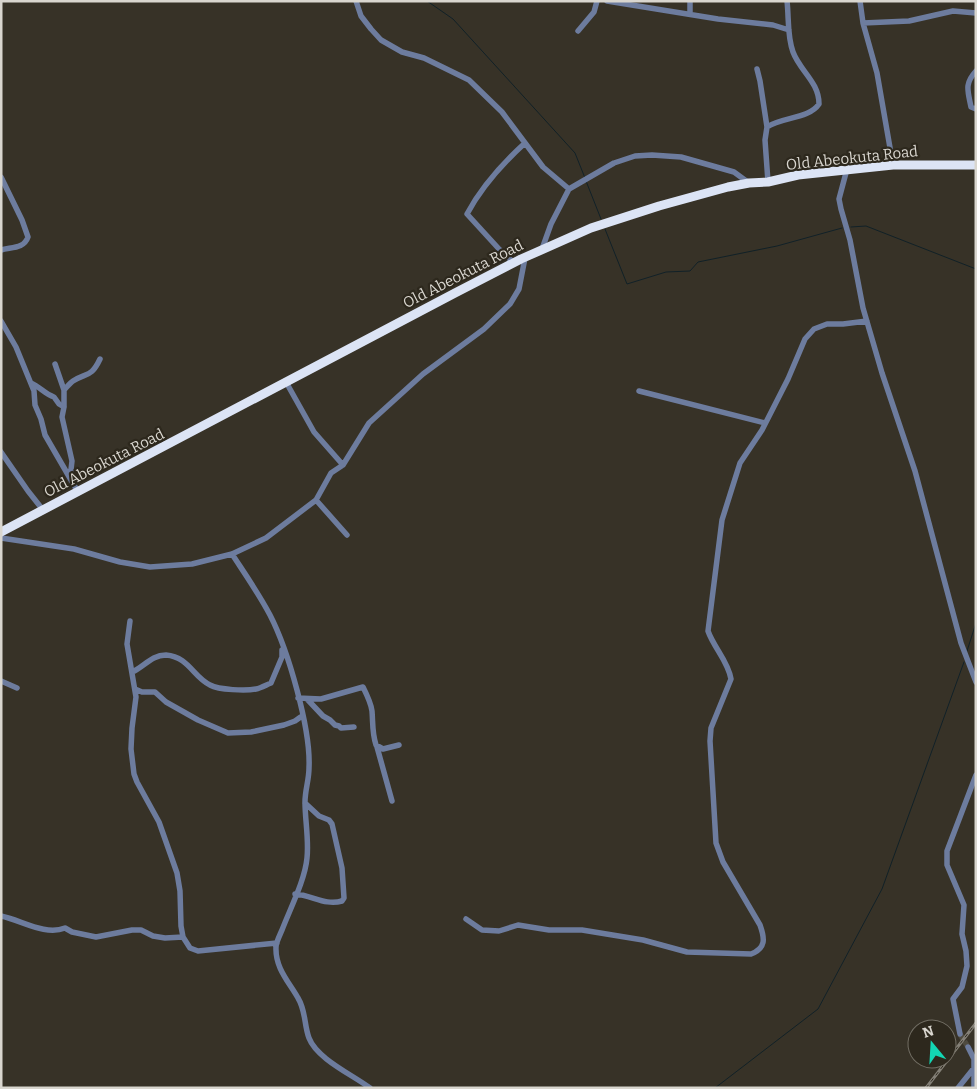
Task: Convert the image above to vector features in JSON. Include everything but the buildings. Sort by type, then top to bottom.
[{"type":"highway","name":"Old Abeokuta Road","points":[[1,532],[514,263],[624,216],[694,195],[750,182],[768,182],[798,175],[892,165],[976,164]]},
{"type":"street","points":[[356,1],[361,16],[382,40],[402,52],[424,58],[469,80],[502,112],[542,167],[569,189]]},
{"type":"street","points":[[578,31],[594,12],[598,1]]},
{"type":"street","points":[[607,1],[737,22],[773,25],[789,30]]},
{"type":"street","points":[[690,1],[690,14]]},
{"type":"street","points":[[768,126],[806,113],[819,104],[816,90],[808,74],[794,55],[789,30],[787,1]]},
{"type":"street","points":[[860,1],[863,23],[877,73],[892,165]]},
{"type":"street","points":[[863,23],[909,21],[953,11],[976,12]]},
{"type":"street","points":[[757,69],[768,126],[765,140],[768,182]]},
{"type":"street","points":[[976,71],[970,78],[967,86],[971,106],[976,109]]},
{"type":"street","points":[[514,263],[467,214],[477,196],[500,167],[525,143]]},
{"type":"street","points":[[542,250],[551,224],[569,189],[614,163],[635,156],[681,157],[734,172],[750,182]]},
{"type":"street","points":[[848,169],[839,200],[850,240],[867,321],[916,472],[961,643],[976,682]]},
{"type":"street","points":[[1,177],[22,220],[28,237],[22,245],[1,250]]},
{"type":"street","points":[[1,538],[74,549],[120,562],[150,567],[192,564],[232,554],[266,538],[316,500],[331,473],[343,464],[369,423],[424,374],[484,329],[510,304],[519,289],[525,258]]},
{"type":"street","points":[[1,321],[16,347],[31,383],[34,391],[35,405],[42,419],[45,435],[78,492]]},
{"type":"street","points":[[466,919],[482,930],[499,931],[518,925],[549,930],[582,930],[643,940],[687,952],[751,954],[759,951],[763,945],[763,934],[760,925],[722,862],[716,842],[710,741],[712,728],[731,678],[730,670],[712,643],[708,631],[722,520],[740,463],[765,423],[806,339],[814,329],[827,324],[867,321]]},
{"type":"street","points":[[64,390],[73,381],[89,375],[97,367],[100,359]]},
{"type":"street","points":[[55,364],[64,390],[62,417],[72,461],[70,478]]},
{"type":"street","points":[[286,382],[314,432],[343,464]]},
{"type":"street","points":[[31,383],[46,394],[54,397],[64,407]]},
{"type":"street","points":[[639,391],[765,423]]},
{"type":"street","points":[[1,452],[28,492],[43,510]]},
{"type":"street","points":[[316,500],[347,535]]},
{"type":"street","points":[[232,554],[269,614],[282,645],[298,698],[308,741],[309,768],[305,790],[307,859],[276,946],[279,965],[285,980],[299,999],[303,1008],[309,1038],[315,1047],[327,1059],[370,1088]]},
{"type":"street","points":[[130,621],[127,644],[136,697],[132,719],[131,749],[134,774],[159,822],[177,872],[180,891],[181,926],[184,937],[190,948],[198,951],[277,943]]},
{"type":"street","points":[[132,672],[142,668],[153,658],[165,655],[182,660],[210,686],[240,690],[257,689],[271,683],[282,658],[282,645]]},
{"type":"street","points":[[1,682],[18,688]]},
{"type":"street","points":[[298,698],[332,698],[364,687],[370,703],[374,739],[392,801]]},
{"type":"street","points":[[135,689],[142,692],[155,692],[166,702],[198,720],[228,733],[251,732],[284,724],[302,716]]},
{"type":"street","points":[[307,699],[334,725],[341,728],[354,727]]},
{"type":"street","points":[[377,747],[383,749],[399,745]]},
{"type":"street","points":[[960,1034],[953,999],[962,987],[967,966],[962,934],[964,905],[947,865],[947,851],[976,775]]},
{"type":"street","points":[[295,894],[326,903],[339,902],[344,898],[342,868],[332,824],[329,820],[319,816],[305,803]]},
{"type":"street","points":[[1,916],[42,929],[57,930],[65,928],[72,932],[95,937],[141,930],[153,936],[165,938],[184,937]]},
{"type":"street","points":[[968,1048],[974,1059],[974,1088]]},
{"type":"street","points":[[958,1088],[975,1067]]},
{"type":"waterway","points":[[427,1],[453,19],[575,153],[585,178]]},
{"type":"waterway","points":[[586,181],[601,219]]},
{"type":"waterway","points":[[851,227],[866,226],[976,269]]},
{"type":"waterway","points":[[605,229],[627,284],[666,272],[690,271],[698,262],[777,246],[842,228]]},
{"type":"waterway","points":[[967,651],[976,623]]},
{"type":"waterway","points":[[715,1088],[818,1009],[882,889],[964,662]]},
{"type":"tunnel","points":[[960,1034],[968,1047]]},
{"type":"railway","points":[[926,1088],[976,1023]]}]
